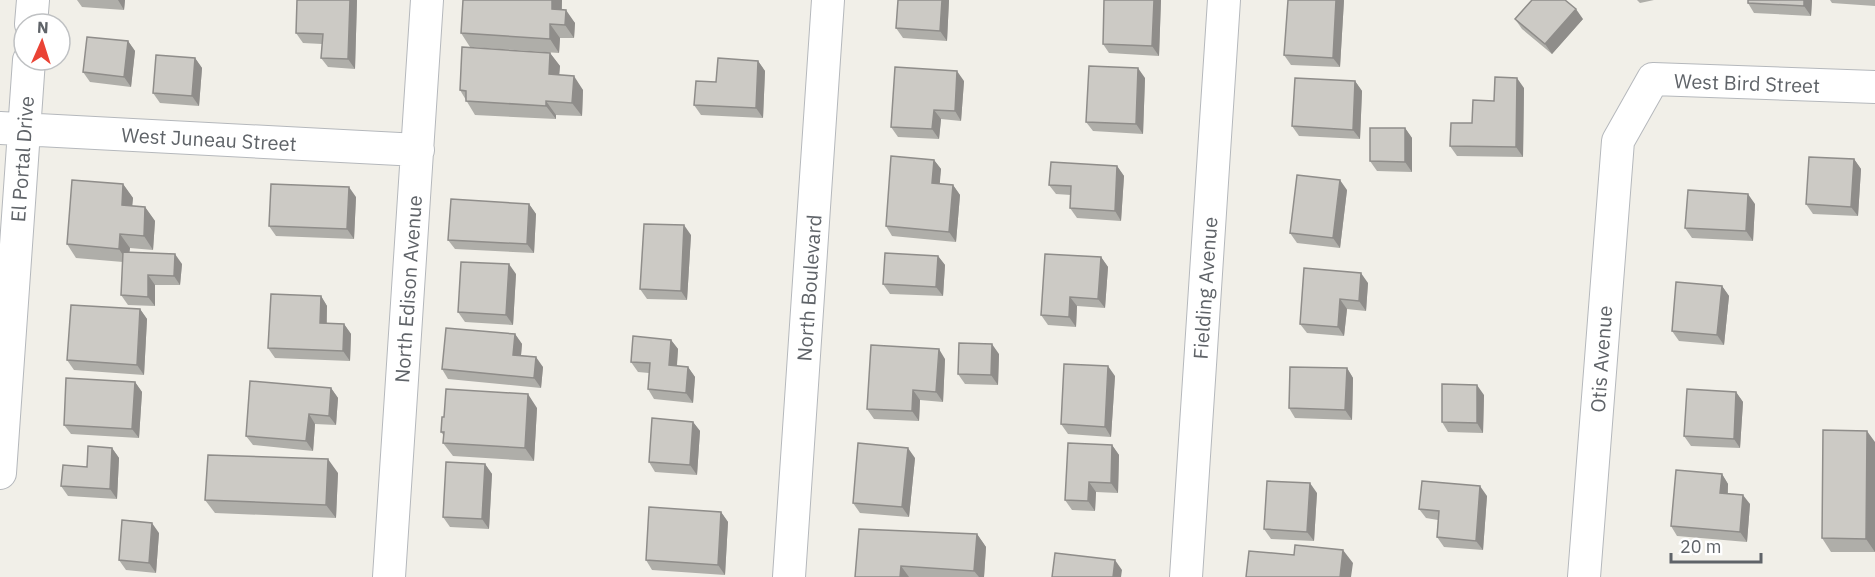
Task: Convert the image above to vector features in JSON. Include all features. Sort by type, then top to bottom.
[{"type":"street","name":"North Edison Avenue","points":[[389,577],[427,0]]},
{"type":"street","name":"North Boulevard","points":[[789,577],[828,0]]},
{"type":"street","name":"Fielding Avenue","points":[[1186,577],[1224,0]]},
{"type":"street","name":"El Portal Drive","points":[[0,473],[12,128],[26,72]]},
{"type":"street","name":"West Bird Street","points":[[1618,141],[1653,80],[1875,87]]},
{"type":"street","name":"West Juneau Street","points":[[12,128],[418,150]]},
{"type":"street","name":"Otis Avenue","points":[[1584,577],[1618,141]]},
{"type":"building","points":[[297,0],[350,0],[348,59],[321,58],[323,34],[296,33]]},
{"type":"building","points":[[463,0],[552,0],[552,9],[566,10],[565,25],[550,24],[550,39],[461,33]]},
{"type":"building","points":[[898,0],[942,0],[940,31],[896,28]]},
{"type":"building","points":[[1104,0],[1154,0],[1152,46],[1103,44]]},
{"type":"building","points":[[1288,0],[1336,0],[1333,58],[1284,55]]},
{"type":"building","points":[[1532,0],[1565,0],[1576,9],[1545,44],[1515,19]]},
{"type":"building","points":[[1748,0],[1804,0],[1804,6],[1748,3]]},
{"type":"building","points":[[87,37],[128,41],[124,77],[83,72]]},
{"type":"building","points":[[462,47],[550,53],[549,74],[574,76],[572,103],[546,101],[546,106],[466,101],[466,91],[460,90]]},
{"type":"building","points":[[156,55],[195,58],[192,96],[153,93]]},
{"type":"building","points":[[718,58],[758,61],[756,108],[694,105],[696,81],[716,82]]},
{"type":"building","points":[[1089,66],[1138,68],[1136,124],[1086,122]]},
{"type":"building","points":[[895,67],[957,71],[955,111],[934,110],[932,129],[891,127]]},
{"type":"building","points":[[1495,77],[1517,78],[1516,147],[1450,146],[1451,123],[1472,123],[1473,100],[1494,101]]},
{"type":"building","points":[[1295,78],[1355,81],[1353,130],[1292,126]]},
{"type":"building","points":[[1370,128],[1405,128],[1405,162],[1370,161]]},
{"type":"building","points":[[891,156],[934,160],[932,183],[953,185],[949,232],[886,226]]},
{"type":"building","points":[[1809,157],[1854,159],[1851,207],[1806,204]]},
{"type":"building","points":[[1051,162],[1117,166],[1115,211],[1070,208],[1071,186],[1049,185]]},
{"type":"building","points":[[1297,175],[1340,180],[1333,238],[1290,233]]},
{"type":"building","points":[[72,180],[123,184],[122,205],[145,207],[144,236],[120,234],[119,249],[67,244]]},
{"type":"building","points":[[271,184],[349,187],[347,229],[269,226]]},
{"type":"building","points":[[1688,190],[1748,194],[1746,231],[1685,228]]},
{"type":"building","points":[[451,199],[529,204],[527,244],[448,240]]},
{"type":"building","points":[[644,224],[684,225],[681,291],[640,289]]},
{"type":"building","points":[[123,252],[175,254],[174,276],[148,275],[148,297],[121,295]]},
{"type":"building","points":[[885,253],[938,256],[936,287],[883,284]]},
{"type":"building","points":[[1045,254],[1101,257],[1098,299],[1070,297],[1069,317],[1041,315]]},
{"type":"building","points":[[461,262],[509,264],[506,315],[458,312]]},
{"type":"building","points":[[1304,268],[1361,273],[1359,301],[1340,299],[1338,327],[1300,324]]},
{"type":"building","points":[[1676,282],[1722,286],[1717,335],[1672,331]]},
{"type":"building","points":[[271,294],[321,296],[320,323],[344,324],[343,351],[268,348]]},
{"type":"building","points":[[71,305],[140,309],[137,365],[67,360]]},
{"type":"building","points":[[446,328],[515,334],[513,355],[536,357],[534,378],[442,369]]},
{"type":"building","points":[[633,336],[671,340],[669,365],[688,367],[686,393],[648,389],[650,363],[631,362]]},
{"type":"building","points":[[959,343],[992,344],[991,375],[958,374]]},
{"type":"building","points":[[871,345],[939,349],[936,392],[913,390],[912,411],[867,409]]},
{"type":"building","points":[[1064,364],[1108,366],[1105,427],[1061,424]]},
{"type":"building","points":[[1290,367],[1347,368],[1345,410],[1289,408]]},
{"type":"building","points":[[66,378],[135,382],[132,429],[64,425]]},
{"type":"building","points":[[250,381],[331,388],[329,416],[309,414],[306,441],[246,436]]},
{"type":"building","points":[[1442,384],[1477,385],[1477,423],[1442,422]]},
{"type":"building","points":[[446,389],[528,394],[525,448],[443,443],[444,432],[441,432]]},
{"type":"building","points":[[1687,389],[1736,392],[1734,439],[1684,436]]},
{"type":"building","points":[[652,418],[693,422],[690,465],[649,462]]},
{"type":"building","points":[[1823,430],[1867,431],[1866,539],[1822,538]]},
{"type":"building","points":[[858,443],[908,448],[902,507],[853,503]]},
{"type":"building","points":[[1068,443],[1112,445],[1111,483],[1089,482],[1088,501],[1065,500]]},
{"type":"building","points":[[88,446],[112,448],[110,489],[61,486],[63,465],[87,467]]},
{"type":"building","points":[[208,455],[328,459],[326,505],[205,500]]},
{"type":"building","points":[[446,462],[485,464],[482,519],[443,517]]},
{"type":"building","points":[[1676,470],[1722,474],[1720,493],[1743,495],[1740,532],[1671,526]]},
{"type":"building","points":[[1267,481],[1310,483],[1307,532],[1264,529]]},
{"type":"building","points":[[1422,481],[1480,486],[1476,541],[1437,537],[1439,511],[1419,509]]},
{"type":"building","points":[[649,507],[721,512],[718,565],[646,560]]},
{"type":"building","points":[[122,520],[152,523],[149,563],[119,560]]},
{"type":"building","points":[[859,529],[977,534],[974,571],[901,566],[900,577],[855,577]]},
{"type":"building","points":[[1295,545],[1343,550],[1340,577],[1246,577],[1249,551],[1294,555]]},
{"type":"building","points":[[1055,553],[1115,560],[1113,577],[1052,577]]}]
